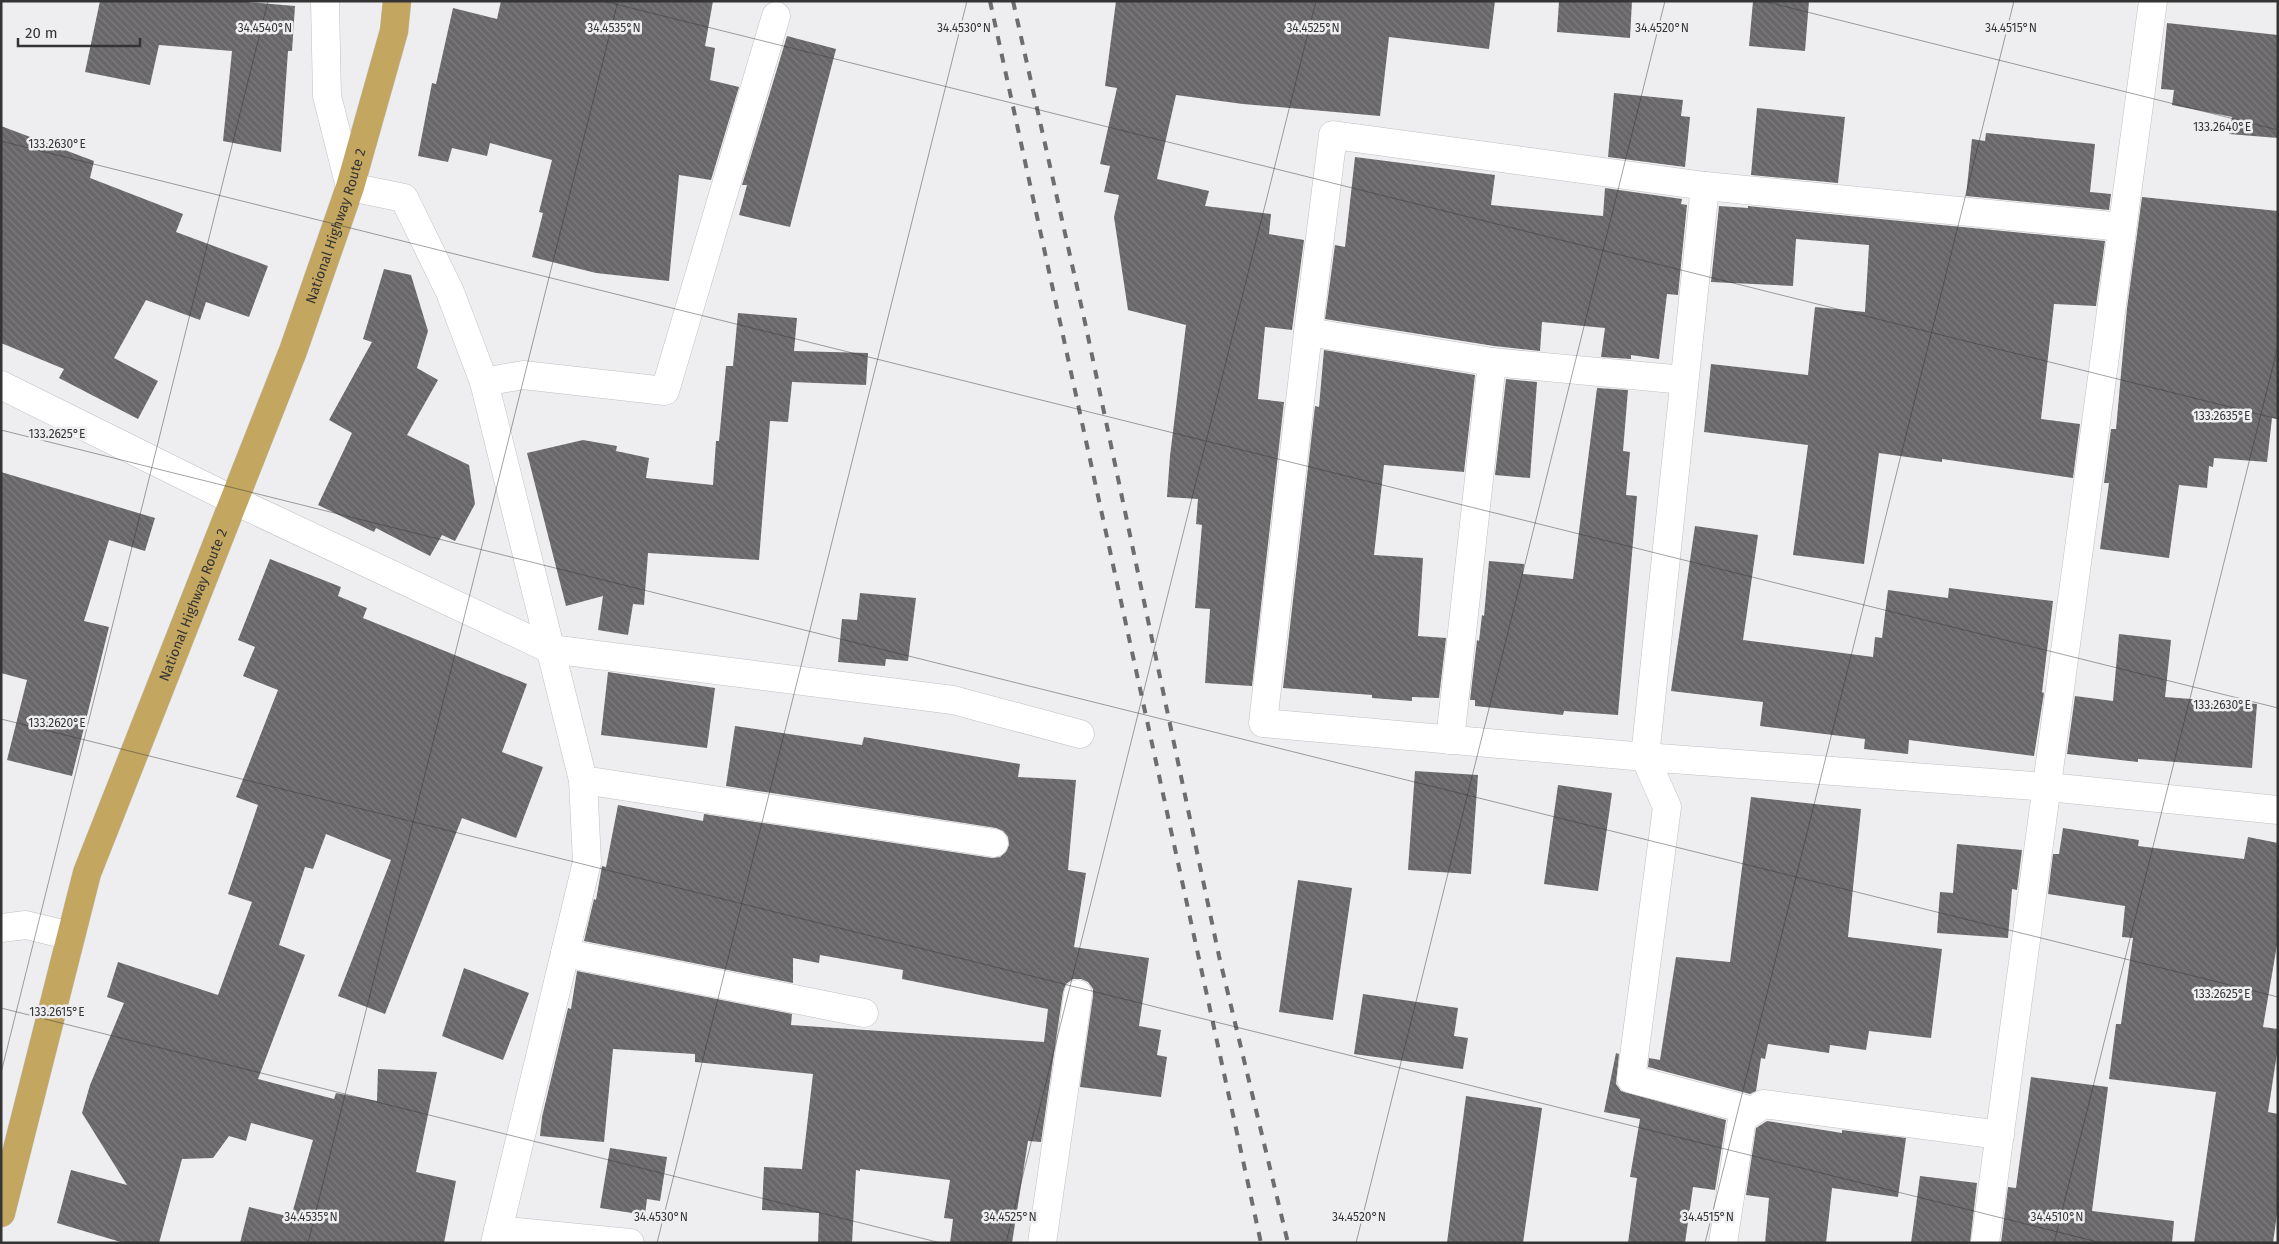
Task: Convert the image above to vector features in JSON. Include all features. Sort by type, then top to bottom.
[{"type":"highway","name":"National Highway Route 2","points":[[1,1213],[87,873],[293,351],[350,187],[394,31],[397,1]]},
{"type":"street","points":[[325,1],[327,96],[350,187],[404,198],[450,292],[484,382],[583,780],[587,862],[496,1236],[630,1243]]},
{"type":"street","points":[[1985,1243],[2153,1]]},
{"type":"street","points":[[484,382],[523,375],[665,390],[776,16]]},
{"type":"street","points":[[2122,227],[1705,186],[1333,135],[1262,723],[1645,758],[2048,787],[2278,810]]},
{"type":"street","points":[[1705,186],[1645,758],[1667,808],[1631,1079],[1753,1111]]},
{"type":"street","points":[[1308,332],[1492,362],[1684,380]]},
{"type":"street","points":[[1450,740],[1492,362]]},
{"type":"street","points":[[1,385],[233,500],[550,650],[953,700],[1080,734]]},
{"type":"street","points":[[583,780],[994,843]]},
{"type":"street","points":[[1,928],[26,925],[71,936]]},
{"type":"street","points":[[566,953],[864,1013]]},
{"type":"street","points":[[1042,1243],[1078,994]]},
{"type":"street","points":[[1723,1243],[1742,1119],[1762,1104],[2000,1135]]},
{"type":"building","points":[[100,1],[236,1],[295,6],[292,51],[288,51],[281,152],[223,141],[232,51],[159,45],[150,85],[85,72]]},
{"type":"building","points":[[501,1],[713,1],[705,46],[715,48],[710,80],[739,87],[711,180],[679,175],[669,281],[596,273],[532,257],[543,213],[539,212],[552,160],[490,143],[487,156],[452,148],[448,162],[418,156],[432,83],[436,84],[453,8],[497,19]]},
{"type":"building","points":[[1116,1],[1495,1],[1489,49],[1389,37],[1380,116],[1243,104],[1176,95],[1157,179],[1209,191],[1205,206],[1271,214],[1269,234],[1304,240],[1292,330],[1265,327],[1258,399],[1284,402],[1252,686],[1205,683],[1210,609],[1195,608],[1202,525],[1196,524],[1198,499],[1167,497],[1170,456],[1186,325],[1128,310],[1114,217],[1119,195],[1104,192],[1110,166],[1100,164],[1117,88],[1105,86]]},
{"type":"building","points":[[1559,1],[1632,1],[1630,38],[1557,32]]},
{"type":"building","points":[[1753,1],[1809,1],[1805,51],[1749,46]]},
{"type":"building","points":[[2167,23],[2278,35],[2278,138],[2229,134],[2232,117],[2172,105],[2174,90],[2161,89]]},
{"type":"building","points":[[787,36],[836,49],[790,227],[739,215],[747,185],[742,185]]},
{"type":"building","points":[[1614,93],[1683,100],[1681,116],[1690,117],[1685,167],[1608,157]]},
{"type":"building","points":[[1757,108],[1845,117],[1838,183],[1751,175]]},
{"type":"building","points":[[1,126],[94,161],[90,178],[183,214],[176,232],[268,266],[249,317],[206,302],[200,320],[146,300],[114,358],[158,381],[138,419],[59,378],[64,369],[1,343]]},
{"type":"building","points":[[1986,133],[2095,144],[2090,192],[2111,194],[2109,210],[1966,196],[1972,139],[1985,141]]},
{"type":"building","points":[[1355,157],[1495,175],[1491,205],[1603,216],[1605,188],[1682,199],[1681,204],[1687,205],[1678,295],[1667,294],[1659,359],[1631,355],[1631,359],[1601,357],[1605,328],[1542,322],[1540,351],[1494,346],[1325,319],[1335,245],[1345,247]]},
{"type":"building","points":[[2142,197],[2278,211],[2278,419],[2272,418],[2267,462],[2214,458],[2213,467],[2209,466],[2207,488],[2179,485],[2169,558],[2100,549],[2109,483],[2104,483],[2111,429],[2116,429],[2127,308]]},
{"type":"building","points":[[1719,206],[1748,208],[1748,206],[2105,241],[2096,306],[2054,304],[2041,419],[2080,424],[2073,478],[1942,459],[1942,462],[1879,453],[1864,564],[1793,555],[1808,445],[1704,432],[1711,364],[1808,375],[1815,307],[1865,312],[1869,245],[1796,239],[1793,286],[1711,282]]},
{"type":"building","points":[[384,269],[411,275],[428,331],[417,368],[438,380],[407,435],[469,465],[475,504],[455,541],[442,535],[430,556],[376,528],[374,532],[318,505],[352,433],[329,420],[372,342],[363,339]]},
{"type":"building","points":[[738,313],[797,318],[794,351],[868,353],[866,385],[792,382],[788,422],[770,421],[759,560],[648,553],[644,605],[633,604],[628,635],[598,630],[603,596],[566,606],[527,453],[583,440],[617,446],[616,451],[649,458],[646,478],[713,485],[716,441],[719,441],[726,366],[733,366]]},
{"type":"building","points":[[1324,350],[1475,375],[1464,472],[1384,465],[1374,555],[1423,558],[1418,636],[1446,638],[1439,698],[1412,697],[1412,701],[1372,698],[1372,695],[1283,688],[1315,406],[1319,407]]},
{"type":"building","points":[[1506,379],[1537,382],[1530,478],[1495,475]]},
{"type":"building","points":[[1597,388],[1628,390],[1623,451],[1630,452],[1626,495],[1637,496],[1618,715],[1564,711],[1563,715],[1475,706],[1475,700],[1470,700],[1477,640],[1479,641],[1482,615],[1484,616],[1489,561],[1524,564],[1523,574],[1573,579]]},
{"type":"building","points":[[1,472],[155,518],[145,551],[109,540],[84,621],[109,627],[72,776],[7,760],[27,680],[1,673]]},
{"type":"building","points":[[1695,526],[1758,535],[1743,640],[1873,657],[1875,637],[1882,638],[1888,590],[1948,598],[1949,588],[2053,601],[2042,692],[2044,693],[2034,756],[1909,740],[1908,754],[1864,749],[1865,739],[1760,726],[1763,702],[1671,691]]},
{"type":"building","points":[[270,559],[341,587],[338,596],[367,608],[363,618],[527,684],[502,752],[543,767],[516,838],[462,818],[385,1014],[338,996],[391,860],[326,834],[313,869],[305,867],[279,945],[305,955],[258,1079],[334,1099],[336,1093],[377,1101],[378,1069],[437,1072],[416,1172],[456,1181],[444,1243],[240,1243],[249,1207],[291,1217],[313,1140],[251,1123],[246,1141],[229,1136],[213,1158],[182,1159],[159,1243],[124,1243],[57,1223],[71,1170],[127,1185],[82,1113],[90,1085],[124,1003],[107,997],[118,962],[218,995],[252,902],[228,894],[258,805],[236,797],[278,690],[243,676],[255,647],[238,640]]},
{"type":"building","points":[[860,593],[916,598],[908,661],[886,659],[885,666],[838,662],[842,619],[857,620]]},
{"type":"building","points":[[2119,634],[2171,640],[2165,697],[2257,704],[2252,768],[2138,759],[2138,762],[2067,754],[2075,696],[2113,701]]},
{"type":"building","points":[[608,672],[715,688],[707,748],[601,735]]},
{"type":"building","points":[[735,726],[862,745],[864,737],[1020,764],[1018,777],[1076,780],[1068,870],[1086,873],[1074,947],[1149,958],[1139,1026],[1161,1030],[1157,1055],[1167,1057],[1161,1097],[1080,1087],[1093,989],[1088,982],[1081,979],[1073,979],[1066,984],[1063,992],[1041,1142],[1028,1141],[1012,1243],[950,1243],[953,1219],[944,1218],[950,1180],[856,1170],[852,1243],[818,1243],[819,1213],[762,1210],[764,1167],[802,1169],[813,1074],[695,1062],[695,1054],[613,1049],[604,1142],[540,1136],[542,1117],[568,1008],[571,1009],[577,971],[792,1014],[791,1025],[1044,1042],[1048,1009],[902,979],[903,970],[820,955],[819,963],[793,958],[793,983],[584,941],[594,899],[596,900],[602,866],[606,867],[618,805],[703,821],[704,814],[992,858],[1000,857],[1006,852],[1009,845],[1008,837],[1003,831],[996,828],[726,786]]},
{"type":"building","points":[[1415,771],[1478,775],[1471,874],[1408,870]]},
{"type":"building","points":[[1558,785],[1612,793],[1598,891],[1544,884]]},
{"type":"building","points":[[1751,797],[1861,809],[1848,937],[1942,949],[1931,1038],[1869,1031],[1866,1050],[1830,1045],[1829,1053],[1768,1044],[1765,1059],[1761,1058],[1756,1091],[1750,1094],[1648,1067],[1649,1058],[1660,1060],[1676,957],[1730,962]]},
{"type":"building","points":[[2063,828],[2139,840],[2138,846],[2244,859],[2248,837],[2278,843],[2278,939],[2263,1027],[2278,1029],[2278,1047],[2268,1112],[2278,1114],[2278,1207],[2273,1243],[2194,1243],[2216,1092],[2109,1079],[2116,1024],[2121,1024],[2133,938],[2122,937],[2125,906],[2048,894],[2053,854],[2059,854]]},
{"type":"building","points":[[1957,844],[2022,850],[2017,890],[2012,889],[2008,938],[1937,933],[1940,892],[1953,893]]},
{"type":"building","points":[[1298,880],[1352,888],[1333,1020],[1279,1012]]},
{"type":"building","points":[[464,968],[529,993],[503,1060],[442,1036]]},
{"type":"building","points":[[1363,994],[1458,1008],[1454,1036],[1468,1038],[1463,1069],[1354,1054]]},
{"type":"building","points":[[1616,1053],[1619,1054],[1616,1084],[1621,1091],[1726,1120],[1715,1190],[1693,1187],[1685,1243],[1628,1243],[1637,1178],[1630,1177],[1640,1119],[1604,1112]]},
{"type":"building","points":[[2031,1077],[2108,1087],[2092,1211],[2174,1221],[2172,1243],[2001,1243],[2008,1187],[2016,1188]]},
{"type":"building","points":[[1466,1096],[1542,1108],[1523,1243],[1447,1243]]},
{"type":"building","points":[[1767,1121],[1842,1133],[1842,1130],[1906,1138],[1898,1197],[1832,1188],[1826,1243],[1765,1243],[1769,1198],[1746,1195],[1756,1128]]},
{"type":"building","points":[[610,1148],[667,1157],[660,1201],[647,1199],[645,1215],[600,1208]]},
{"type":"building","points":[[1920,1176],[1977,1183],[1970,1243],[1911,1243]]},
{"type":"railway","points":[[990,1],[1261,1243]]},
{"type":"railway","points":[[1013,1],[1086,327],[1219,956],[1288,1243]]}]
